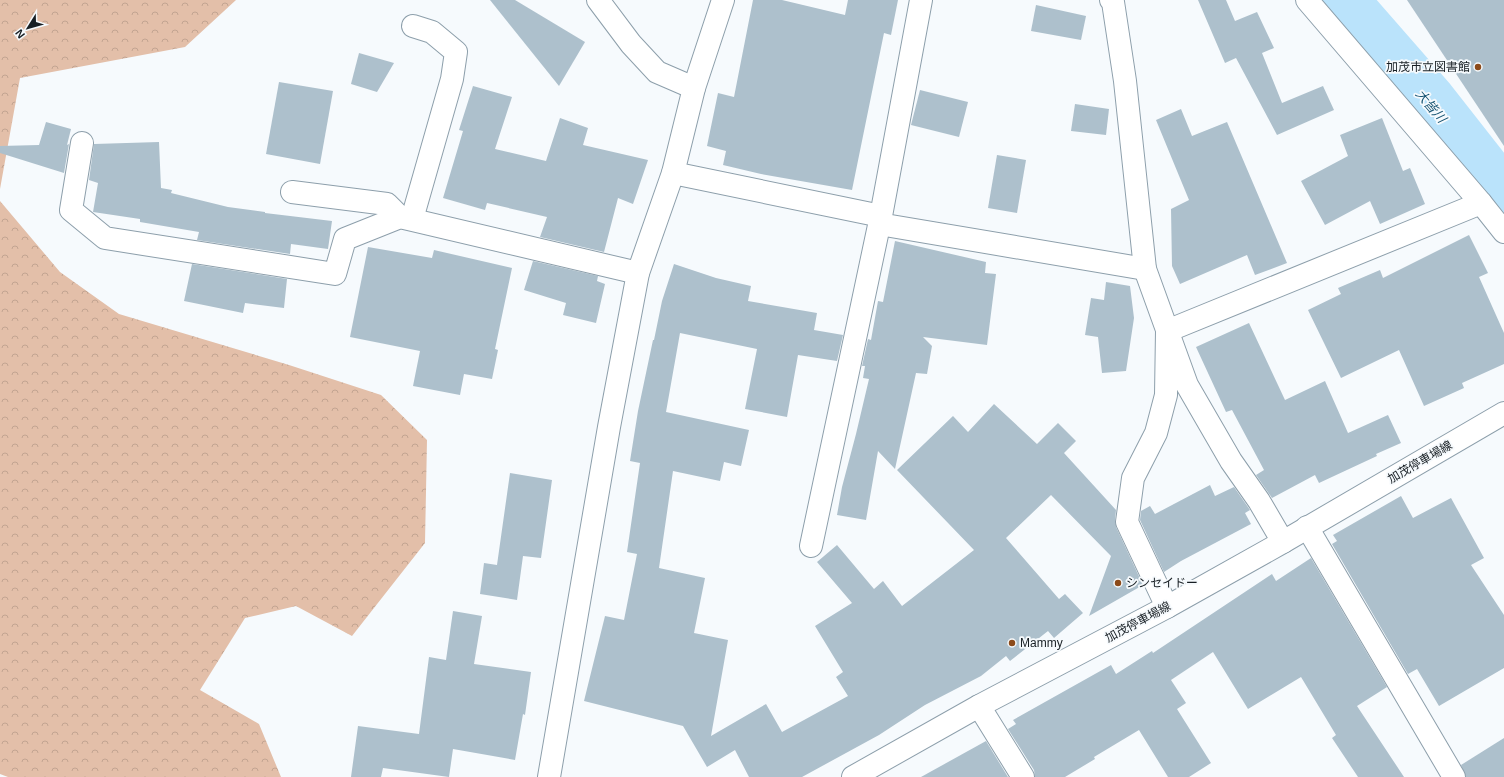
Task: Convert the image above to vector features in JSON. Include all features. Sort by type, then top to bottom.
[{"type":"street","points":[[598,0],[631,44],[657,72],[694,88]]},
{"type":"street","points":[[549,777],[607,435],[638,273],[674,173],[694,88],[723,0]]},
{"type":"street","points":[[811,546],[880,220],[921,0]]},
{"type":"street","points":[[1111,0],[1113,2],[1125,81],[1145,269],[1187,386],[1231,461],[1259,501],[1283,542]]},
{"type":"street","points":[[1306,0],[1481,203],[1504,232]]},
{"type":"street","points":[[406,218],[452,79],[456,52],[432,32],[413,26]]},
{"type":"street","points":[[82,143],[71,210],[105,238],[335,274],[345,239],[406,218]]},
{"type":"street","points":[[674,173],[880,220],[1145,269]]},
{"type":"street","points":[[292,192],[387,204],[406,218],[638,273]]},
{"type":"street","points":[[1167,331],[1481,203]]},
{"type":"street","points":[[1167,331],[1166,395],[1156,433],[1133,478],[1127,522],[1167,607]]},
{"type":"street","name":"加茂停車場線","points":[[853,777],[979,706],[1167,607],[1283,542],[1504,413]]},
{"type":"street","points":[[1307,527],[1454,777]]},
{"type":"street","points":[[979,706],[1023,777]]},
{"type":"green space","points":[[0,0],[236,0],[185,47],[20,78],[0,189]]},
{"type":"green space","points":[[0,201],[60,272],[119,314],[289,365],[381,395],[427,440],[425,543],[352,636],[296,606],[245,618],[200,690],[259,724],[281,777],[8,777],[0,774]]},
{"type":"building","points":[[490,0],[515,0],[585,42],[559,86]]},
{"type":"building","points":[[753,0],[782,0],[845,15],[848,0],[898,0],[891,35],[884,33],[852,190],[761,174],[723,165],[726,151],[707,146],[718,93],[734,97]]},
{"type":"building","points":[[1198,0],[1226,0],[1235,21],[1257,12],[1274,48],[1262,53],[1282,103],[1323,86],[1334,110],[1277,135],[1236,58],[1225,63]]},
{"type":"building","name":"加茂市立図書館","points":[[1407,0],[1504,0],[1504,146]]},
{"type":"building","points":[[1036,5],[1086,16],[1081,40],[1031,31]]},
{"type":"building","points":[[359,53],[394,63],[377,92],[351,84]]},
{"type":"building","points":[[279,82],[333,91],[320,164],[266,154]]},
{"type":"building","points":[[473,86],[512,97],[495,149],[546,161],[560,118],[588,128],[583,145],[648,160],[633,204],[618,198],[604,252],[540,237],[547,217],[487,203],[485,210],[443,198],[463,131],[459,130]]},
{"type":"building","points":[[920,90],[968,102],[959,137],[911,125]]},
{"type":"building","points":[[1075,104],[1109,109],[1106,135],[1071,131]]},
{"type":"building","points":[[1181,109],[1192,136],[1227,122],[1287,263],[1255,275],[1247,255],[1180,284],[1172,266],[1171,209],[1189,200],[1156,120]]},
{"type":"building","points":[[1382,118],[1403,171],[1410,168],[1425,204],[1380,224],[1370,201],[1325,225],[1301,181],[1348,156],[1340,135]]},
{"type":"building","points":[[46,122],[71,129],[67,145],[69,144],[64,173],[0,153],[0,146],[39,145]]},
{"type":"building","points":[[159,142],[161,188],[172,190],[171,193],[228,207],[332,221],[328,249],[291,244],[290,254],[197,240],[199,232],[140,222],[140,219],[93,212],[98,183],[89,180],[94,144]]},
{"type":"building","points":[[997,155],[1026,160],[1017,213],[988,208]]},
{"type":"building","points":[[1469,235],[1488,273],[1479,277],[1504,333],[1504,364],[1462,383],[1464,388],[1424,406],[1399,350],[1341,378],[1308,310],[1341,294],[1338,288],[1380,270],[1383,278]]},
{"type":"building","points":[[895,241],[986,262],[985,273],[996,274],[987,345],[923,337],[932,346],[927,374],[916,373],[895,469],[878,451],[866,520],[837,515],[842,487],[869,379],[863,378],[865,366],[862,366],[868,339],[871,340],[878,301],[883,302]]},
{"type":"building","points":[[368,247],[432,258],[434,250],[512,268],[495,349],[498,350],[492,379],[464,374],[460,395],[413,386],[420,351],[350,337]]},
{"type":"building","points":[[533,261],[598,276],[597,281],[605,284],[596,323],[563,315],[566,303],[524,290]]},
{"type":"building","points":[[192,264],[287,279],[284,308],[245,303],[243,313],[184,301]]},
{"type":"building","points":[[674,264],[716,278],[751,286],[748,301],[817,313],[814,330],[843,335],[837,361],[798,355],[787,417],[745,409],[757,349],[680,333],[666,412],[749,430],[741,466],[724,462],[720,481],[673,471],[659,568],[705,578],[694,633],[728,640],[711,736],[766,704],[782,732],[848,696],[836,677],[843,672],[815,626],[852,603],[817,562],[837,545],[874,589],[883,581],[902,606],[974,550],[897,470],[953,416],[968,432],[994,404],[1037,444],[1058,423],[1076,441],[1064,453],[1116,510],[1116,527],[1143,585],[1089,616],[1111,556],[1051,495],[1006,538],[1059,599],[1065,594],[1083,613],[1054,638],[1048,631],[1010,661],[1006,656],[981,676],[925,705],[879,735],[802,777],[749,777],[735,750],[707,767],[683,726],[584,701],[605,616],[624,620],[637,554],[627,552],[640,463],[630,461],[638,411],[653,340],[662,301]]},
{"type":"building","points":[[1106,282],[1130,286],[1134,318],[1126,371],[1102,373],[1098,337],[1085,335],[1091,298],[1104,300]]},
{"type":"building","points":[[1249,323],[1285,400],[1325,381],[1348,433],[1388,415],[1401,443],[1319,483],[1315,475],[1272,498],[1256,475],[1264,470],[1232,410],[1226,412],[1196,347]]},
{"type":"building","points":[[510,473],[552,480],[541,558],[523,556],[517,600],[480,594],[484,563],[497,565]]},
{"type":"building","points":[[1210,485],[1215,496],[1234,487],[1250,510],[1245,513],[1251,524],[1181,561],[1164,572],[1140,520],[1141,511],[1150,506],[1155,514]]},
{"type":"building","points":[[1401,496],[1413,518],[1451,498],[1484,558],[1471,565],[1504,615],[1504,668],[1439,706],[1417,669],[1408,674],[1332,544],[1337,541],[1333,535]]},
{"type":"building","points":[[1311,558],[1387,687],[1357,706],[1404,777],[1358,777],[1332,738],[1336,735],[1301,677],[1248,709],[1213,652],[1171,680],[1186,703],[1177,709],[1211,763],[1189,777],[1168,777],[1139,730],[1094,757],[1095,759],[1065,777],[1035,777],[1034,770],[1008,729],[1016,724],[1013,720],[1111,665],[1116,674],[1152,651],[1153,653],[1272,574],[1276,581]]},
{"type":"building","points":[[453,611],[482,616],[474,664],[531,672],[525,715],[523,714],[515,760],[453,749],[449,777],[383,768],[381,777],[351,777],[358,726],[419,734],[429,657],[446,660]]},
{"type":"building","points":[[1504,738],[1504,777],[1466,777],[1461,765]]},
{"type":"building","points":[[986,741],[1008,777],[921,777]]},
{"type":"waterway","name":"大皆川","points":[[1336,0],[1345,7],[1428,102],[1504,199]]},
{"type":"place","name":"加茂市立図書館","points":[[1478,67]]},
{"type":"place","name":"シンセイドー","points":[[1118,583]]},
{"type":"place","name":"Mammy","points":[[1012,643]]}]
